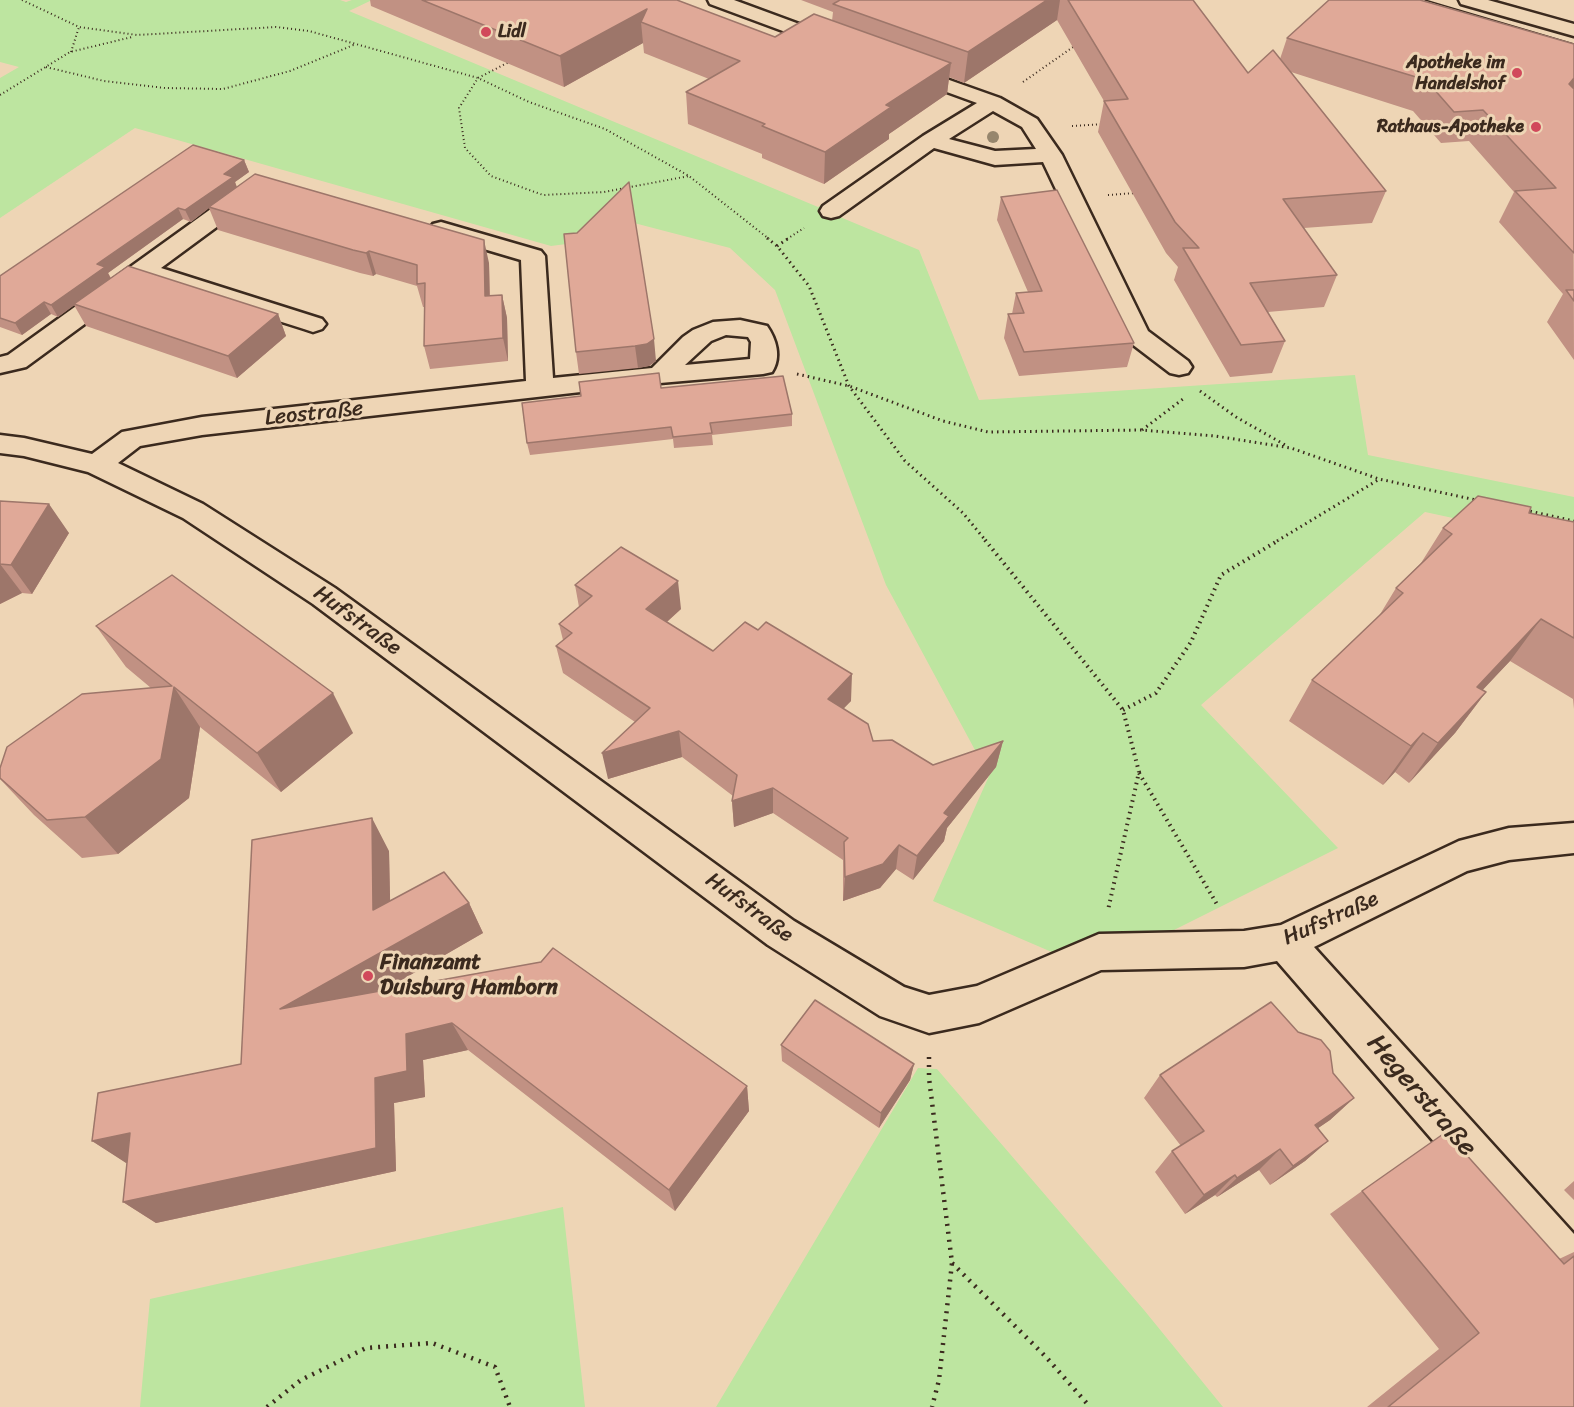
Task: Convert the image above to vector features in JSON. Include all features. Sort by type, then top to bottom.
[{"type":"street","points":[[717,0],[856,52]]},
{"type":"street","points":[[1468,0],[1574,30]]},
{"type":"street","points":[[887,63],[993,102],[1030,123],[1051,155],[1137,335],[1179,367]]},
{"type":"street","points":[[831,211],[931,141],[993,102]]},
{"type":"street","points":[[931,141],[995,158],[1051,155]]},
{"type":"street","points":[[0,365],[17,361],[268,179]]},
{"type":"street","points":[[418,223],[533,256],[540,389]]},
{"type":"street","points":[[144,270],[313,324]]},
{"type":"street","points":[[660,375],[698,338],[717,327],[739,326],[758,331],[764,342],[763,366]]},
{"type":"street","name":"Leostraße","points":[[96,465],[132,438],[202,426],[660,375],[763,366]]},
{"type":"street","name":"Hufstraße","points":[[0,444],[24,447],[96,465],[193,511],[324,596],[782,933],[894,1003],[929,1014],[979,1005],[1099,952],[1244,949],[1285,942],[1369,903],[1459,857],[1509,844],[1574,838]]},
{"type":"street","name":"Hegerstraße","points":[[1285,942],[1557,1250]]},
{"type":"path","points":[[70,52],[79,27]]},
{"type":"path","points":[[0,95],[70,52],[136,36]]},
{"type":"path","points":[[993,102],[1085,39]]},
{"type":"path","points":[[46,67],[104,81],[165,88],[223,89],[290,71],[356,44]]},
{"type":"path","points":[[519,57],[478,78],[459,108],[465,148],[491,176],[543,195],[604,192],[688,176]]},
{"type":"path","points":[[1034,129],[1104,124]]},
{"type":"path","points":[[1072,198],[1142,193]]},
{"type":"path","points":[[763,366],[849,386],[943,421],[988,432],[1141,430],[1215,436],[1291,448]]},
{"type":"path","points":[[1199,391],[1236,417],[1291,448],[1379,480],[1482,501]]},
{"type":"path","points":[[1123,710],[1156,693],[1191,642],[1221,575],[1379,480]]},
{"type":"path","points":[[1516,508],[1574,520]]},
{"type":"path","points":[[1139,772],[1244,949]]},
{"type":"path","points":[[929,1014],[929,1078],[952,1263],[939,1380],[932,1407]]},
{"type":"path","points":[[952,1263],[1046,1358],[1090,1407]]},
{"type":"path","points":[[267,1407],[301,1380],[366,1348],[432,1343],[495,1367],[510,1407]]},
{"type":"green space","points":[[0,0],[340,0],[346,2],[372,0],[349,11],[818,207],[861,179],[881,187],[840,217],[919,250],[979,400],[1355,375],[1368,455],[1574,497],[1574,544],[1425,512],[1201,705],[1338,848],[1146,944],[1068,959],[933,901],[989,776],[886,585],[775,290],[730,248],[611,217],[582,242],[551,246],[135,128],[0,218],[0,78],[19,67],[0,62]]},
{"type":"green space","points":[[918,1068],[937,1069],[1144,1310],[1223,1407],[716,1407]]},
{"type":"green space","points":[[563,1207],[585,1407],[140,1407],[150,1299]]},
{"type":"building","points":[[422,0],[677,0],[775,37],[814,14],[951,63],[886,105],[891,107],[825,152],[762,126],[765,124],[686,92],[740,61],[641,22],[647,9],[560,56]]},
{"type":"building","points":[[840,0],[1047,0],[968,52],[833,4]]},
{"type":"building","points":[[1068,0],[1193,0],[1248,73],[1273,50],[1386,191],[1283,199],[1337,275],[1250,283],[1285,341],[1241,345],[1183,248],[1199,248],[1175,222],[1104,101],[1128,99]]},
{"type":"building","points":[[1329,0],[1420,0],[1574,44],[1574,78],[1569,84],[1574,89],[1574,253],[1515,191],[1556,188],[1483,110],[1454,112],[1426,80],[1287,38]]},
{"type":"building","points":[[193,145],[244,160],[224,174],[233,177],[185,210],[178,208],[97,264],[105,267],[51,305],[44,302],[15,323],[0,318],[0,276]]},
{"type":"building","points":[[255,174],[484,240],[485,296],[502,295],[503,338],[424,346],[425,283],[417,284],[417,265],[369,251],[366,253],[353,250],[209,207]]},
{"type":"building","points":[[629,182],[654,339],[647,344],[635,346],[576,352],[564,234],[577,233]]},
{"type":"building","points":[[1057,190],[1134,343],[1024,352],[1008,314],[1024,313],[1016,293],[1042,291],[1001,197]]},
{"type":"building","points":[[128,266],[278,314],[228,356],[74,304]]},
{"type":"building","points":[[1566,290],[1574,290],[1574,301]]},
{"type":"building","points":[[659,373],[661,388],[783,376],[792,414],[710,423],[712,433],[673,437],[671,427],[527,443],[522,403],[581,396],[579,382]]},
{"type":"building","points":[[1478,496],[1531,507],[1529,513],[1574,522],[1574,638],[1541,619],[1477,687],[1486,692],[1438,743],[1423,733],[1411,746],[1312,680],[1403,593],[1396,588],[1452,534],[1443,528]]},
{"type":"building","points":[[0,501],[49,504],[11,565],[0,564]]},
{"type":"building","points":[[621,547],[678,581],[646,609],[713,651],[745,622],[758,630],[766,622],[852,674],[828,699],[868,724],[873,741],[892,740],[933,765],[1003,741],[944,813],[949,816],[917,856],[899,845],[883,864],[845,877],[844,842],[848,838],[773,788],[732,801],[737,775],[679,731],[602,753],[650,708],[556,646],[572,633],[559,624],[592,596],[575,585]]},
{"type":"building","points":[[172,575],[333,693],[257,753],[174,687],[161,759],[85,817],[47,820],[0,778],[0,768],[7,747],[82,694],[172,686],[96,626]]},
{"type":"building","points":[[372,818],[373,910],[444,872],[469,903],[280,1009],[541,962],[553,948],[747,1086],[669,1190],[452,1023],[406,1034],[407,1071],[375,1078],[376,1148],[123,1202],[130,1133],[92,1141],[98,1093],[241,1064],[252,840]]},
{"type":"building","points":[[815,1000],[914,1064],[881,1113],[781,1045]]},
{"type":"building","points":[[1271,1002],[1298,1032],[1321,1040],[1330,1051],[1333,1073],[1354,1098],[1315,1125],[1328,1141],[1293,1166],[1280,1149],[1237,1178],[1235,1175],[1204,1195],[1172,1151],[1204,1131],[1160,1075]]},
{"type":"building","points":[[1446,1132],[1564,1264],[1574,1256],[1574,1407],[1388,1407],[1479,1333],[1362,1191]]},
{"type":"tram line","points":[[1425,0],[1574,44]]},
{"type":"place","name":"Lidl","points":[[486,32]]},
{"type":"place","name":"Apotheke im Handelshof","points":[[1517,73]]},
{"type":"place","name":"Rathaus-Apotheke","points":[[1536,127]]},
{"type":"place","name":"Finanzamt Duisburg Hamborn","points":[[368,976]]}]
